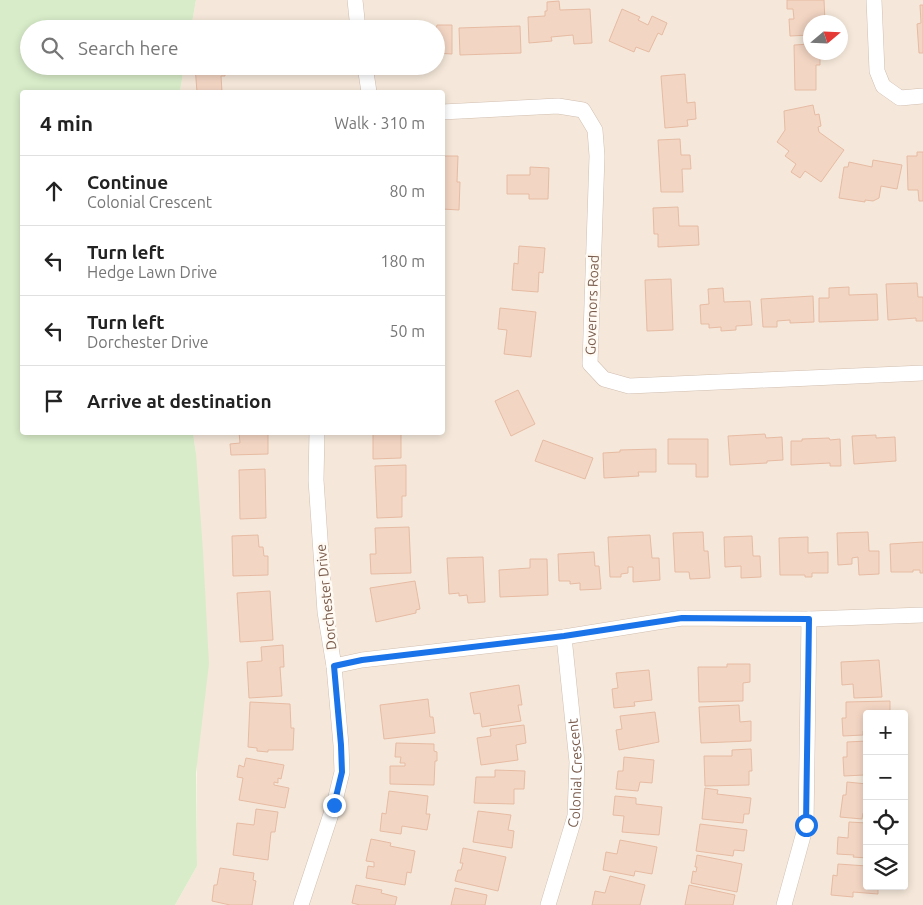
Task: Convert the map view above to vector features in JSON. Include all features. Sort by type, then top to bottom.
[{"type":"street","points":[[355,0],[357,20]]},
{"type":"street","points":[[874,0],[877,71],[883,86],[900,98],[923,96]]},
{"type":"street","points":[[366,75],[369,90]]},
{"type":"street","name":"Governors Road","points":[[445,112],[558,106],[583,110],[595,130],[597,156],[590,364],[604,379],[629,386],[923,373]]},
{"type":"street","name":"Dorchester Drive","points":[[301,905],[334,805],[342,772],[334,666],[324,602],[316,480],[317,435]]},
{"type":"street","points":[[334,666],[362,660],[564,636],[682,618],[809,619],[923,615]]},
{"type":"street","points":[[784,905],[806,825],[809,619]]},
{"type":"street","name":"Colonial Crescent","points":[[548,905],[575,816],[577,762],[564,636]]},
{"type":"shaded area","points":[[196,0],[923,0],[923,905],[175,905],[197,866],[196,453],[193,435],[445,435],[445,90],[180,90],[183,75],[445,75],[445,20],[193,20]]},
{"type":"green space","points":[[0,0],[196,0],[193,20],[20,20],[20,75],[183,75],[180,90],[20,90],[20,435],[193,435],[203,551],[209,664],[196,773],[197,866],[175,905],[0,905]]},
{"type":"building","points":[[787,0],[824,0],[825,15],[803,15],[803,35],[790,36],[789,19],[794,19],[793,9],[787,9]]},
{"type":"building","points":[[559,1],[560,10],[590,9],[592,43],[574,44],[573,35],[551,37],[552,41],[529,43],[528,17],[545,16],[547,2]]},
{"type":"building","points":[[920,5],[923,5],[923,53],[919,53],[917,24],[921,23]]},
{"type":"building","points":[[622,9],[640,17],[638,20],[648,25],[652,16],[667,23],[662,35],[658,33],[649,52],[636,47],[634,52],[609,41]]},
{"type":"building","points":[[445,25],[452,25],[452,54],[445,54]]},
{"type":"building","points":[[520,26],[521,53],[460,55],[459,28]]},
{"type":"building","points":[[803,44],[803,60],[820,60],[820,65],[816,65],[816,90],[795,90],[794,45]]},
{"type":"building","points":[[685,74],[687,103],[695,102],[696,119],[687,120],[688,126],[665,128],[661,76]]},
{"type":"building","points":[[196,75],[225,75],[221,76],[222,90],[197,90]]},
{"type":"building","points":[[813,105],[815,115],[819,114],[821,126],[818,127],[819,132],[844,150],[821,182],[805,171],[800,178],[791,172],[796,164],[785,156],[789,151],[777,142],[785,130],[784,111]]},
{"type":"building","points":[[680,139],[681,155],[690,155],[691,169],[682,169],[683,192],[661,192],[658,140]]},
{"type":"building","points":[[917,152],[923,152],[923,201],[919,201],[918,190],[908,190],[907,156],[917,156]]},
{"type":"building","points":[[445,156],[458,156],[457,182],[460,182],[459,210],[445,209]]},
{"type":"building","points":[[873,160],[902,165],[897,189],[881,186],[879,198],[873,201],[865,200],[865,202],[839,198],[844,167],[848,167],[849,162],[872,167]]},
{"type":"building","points":[[530,167],[549,168],[548,199],[529,199],[529,194],[507,194],[507,175],[530,175]]},
{"type":"building","points":[[678,207],[679,226],[698,226],[699,245],[658,247],[658,234],[654,234],[653,208]]},
{"type":"building","points":[[519,246],[545,248],[543,273],[539,272],[538,292],[512,290],[514,263],[518,264]]},
{"type":"building","points":[[671,279],[673,330],[647,331],[645,280]]},
{"type":"building","points":[[917,283],[918,297],[923,297],[923,321],[916,321],[916,318],[888,320],[886,284]]},
{"type":"building","points":[[849,287],[849,295],[877,294],[878,320],[819,322],[819,298],[829,298],[829,288]]},
{"type":"building","points":[[723,288],[724,302],[750,301],[752,325],[736,326],[736,330],[721,331],[721,327],[709,328],[709,324],[701,324],[700,305],[709,304],[708,289]]},
{"type":"building","points":[[813,296],[814,322],[790,323],[790,320],[777,321],[777,327],[763,327],[761,299]]},
{"type":"building","points":[[500,308],[536,312],[531,357],[504,354],[507,330],[498,329]]},
{"type":"building","points":[[518,390],[535,424],[511,436],[495,401]]},
{"type":"building","points":[[765,434],[766,438],[782,437],[783,460],[730,465],[728,436]]},
{"type":"building","points":[[239,435],[268,435],[268,454],[231,455],[230,444],[240,443]]},
{"type":"building","points":[[373,435],[401,435],[401,458],[373,459]]},
{"type":"building","points":[[876,435],[876,438],[895,437],[896,461],[854,464],[852,436]]},
{"type":"building","points":[[829,438],[830,440],[840,439],[841,466],[830,466],[830,463],[791,465],[791,441]]},
{"type":"building","points":[[668,439],[708,439],[708,477],[696,477],[696,464],[668,464]]},
{"type":"building","points":[[543,440],[593,458],[585,479],[535,461]]},
{"type":"building","points":[[656,449],[656,472],[638,472],[639,476],[604,478],[603,453],[620,452],[620,450]]},
{"type":"building","points":[[406,465],[406,496],[402,496],[402,517],[377,518],[375,466]]},
{"type":"building","points":[[265,469],[266,518],[240,519],[239,470]]},
{"type":"building","points":[[409,527],[411,573],[371,574],[370,554],[376,554],[375,528]]},
{"type":"building","points":[[703,532],[704,551],[708,551],[710,578],[690,579],[689,572],[675,572],[673,533]]},
{"type":"building","points":[[868,532],[869,551],[879,551],[879,574],[859,575],[858,557],[852,558],[852,564],[838,565],[837,533]]},
{"type":"building","points":[[258,535],[259,547],[263,547],[264,556],[268,556],[268,575],[233,576],[232,536]]},
{"type":"building","points":[[650,535],[652,558],[659,558],[660,580],[633,582],[633,567],[628,567],[628,573],[621,574],[621,577],[610,577],[608,537]]},
{"type":"building","points":[[752,536],[753,556],[760,556],[761,577],[741,578],[741,566],[725,567],[724,537]]},
{"type":"building","points":[[808,537],[808,553],[828,552],[828,573],[812,573],[812,577],[805,577],[805,575],[780,575],[779,538]]},
{"type":"building","points":[[923,542],[923,573],[920,573],[920,570],[913,570],[913,572],[891,572],[890,544]]},
{"type":"building","points":[[594,552],[595,566],[599,566],[601,589],[580,590],[580,583],[570,584],[570,581],[559,581],[558,554]]},
{"type":"building","points":[[483,557],[485,602],[468,603],[467,595],[459,596],[459,593],[449,594],[447,558]]},
{"type":"building","points":[[530,559],[547,559],[548,595],[500,597],[499,570],[530,568]]},
{"type":"building","points":[[415,581],[420,609],[416,610],[416,613],[376,622],[370,588]]},
{"type":"building","points":[[270,591],[273,640],[240,642],[237,593]]},
{"type":"building","points":[[283,645],[284,667],[280,667],[282,696],[249,698],[247,662],[262,661],[261,647]]},
{"type":"building","points":[[879,660],[882,697],[854,698],[853,684],[842,685],[841,662]]},
{"type":"building","points":[[727,664],[750,664],[750,682],[743,683],[743,701],[699,702],[698,667],[727,667]]},
{"type":"building","points":[[649,670],[652,700],[634,702],[635,706],[614,708],[612,689],[618,688],[616,673]]},
{"type":"building","points":[[519,685],[522,705],[518,705],[521,721],[482,727],[480,713],[474,714],[470,693]]},
{"type":"building","points":[[428,699],[430,717],[433,717],[435,733],[384,739],[380,705]]},
{"type":"building","points":[[890,701],[890,710],[863,710],[863,735],[843,736],[842,718],[846,718],[846,702]]},
{"type":"building","points":[[250,702],[290,704],[291,728],[294,728],[293,750],[268,750],[268,752],[257,751],[257,748],[248,747]]},
{"type":"building","points":[[739,705],[740,722],[751,721],[751,741],[701,743],[699,707]]},
{"type":"building","points":[[655,712],[659,742],[619,750],[616,730],[622,729],[620,716]]},
{"type":"building","points":[[524,725],[526,743],[516,745],[518,760],[481,765],[477,738],[491,736],[490,729]]},
{"type":"building","points":[[863,741],[863,775],[844,776],[843,757],[847,757],[847,742]]},
{"type":"building","points":[[396,743],[434,744],[434,751],[437,752],[437,761],[435,761],[434,785],[390,784],[390,766],[405,766],[405,763],[400,763],[401,757],[395,757]]},
{"type":"building","points":[[751,749],[752,771],[749,771],[749,785],[705,786],[704,756],[732,756],[732,750]]},
{"type":"building","points":[[624,757],[654,760],[652,783],[640,782],[638,791],[616,789],[618,771],[623,771]]},
{"type":"building","points":[[246,758],[284,765],[281,779],[278,778],[278,783],[274,782],[274,785],[289,788],[285,808],[239,800],[243,778],[237,777],[239,765],[244,767]]},
{"type":"building","points":[[495,770],[525,771],[524,789],[514,789],[514,804],[474,803],[476,777],[495,777]]},
{"type":"building","points":[[847,782],[863,784],[862,819],[840,817],[843,795],[846,795]]},
{"type":"building","points":[[705,788],[718,790],[717,794],[751,798],[749,814],[744,814],[743,823],[702,819]]},
{"type":"building","points":[[389,791],[428,796],[426,814],[430,814],[427,830],[402,826],[401,834],[380,831],[382,813],[386,814]]},
{"type":"building","points":[[615,796],[636,798],[636,804],[662,807],[659,835],[622,832],[624,816],[613,815]]},
{"type":"building","points":[[256,809],[278,812],[275,832],[271,832],[268,860],[233,855],[237,823],[254,825]]},
{"type":"building","points":[[478,811],[511,815],[508,830],[514,831],[512,848],[473,842]]},
{"type":"building","points":[[849,822],[863,823],[863,858],[837,854],[838,837],[848,838]]},
{"type":"building","points":[[700,824],[747,830],[744,851],[734,850],[733,856],[696,851]]},
{"type":"building","points":[[371,839],[391,843],[390,846],[415,851],[411,873],[407,872],[405,885],[366,878],[368,866],[374,867],[374,862],[366,861]]},
{"type":"building","points":[[620,840],[657,847],[652,874],[635,871],[634,876],[603,870],[606,852],[617,854]]},
{"type":"building","points":[[463,848],[506,857],[498,891],[455,881],[458,870],[461,870],[463,863],[460,863]]},
{"type":"building","points":[[697,855],[742,864],[737,892],[691,883],[693,871],[696,872]]},
{"type":"building","points":[[838,864],[863,866],[863,890],[878,890],[878,894],[853,892],[853,897],[831,895],[833,875],[837,876]]},
{"type":"building","points":[[220,868],[254,873],[253,880],[256,881],[252,905],[230,905],[212,901],[214,885],[217,885]]},
{"type":"building","points":[[610,876],[645,885],[640,905],[592,905],[595,891],[605,893]]},
{"type":"building","points":[[356,885],[382,890],[381,893],[397,897],[395,905],[360,905],[352,903]]},
{"type":"building","points":[[689,885],[735,895],[733,905],[685,905]]},
{"type":"building","points":[[455,888],[487,895],[485,905],[451,905]]},
{"type":"route","points":[[334,805],[342,772],[334,666],[353,661],[564,636],[682,618],[809,619],[806,825]]}]
